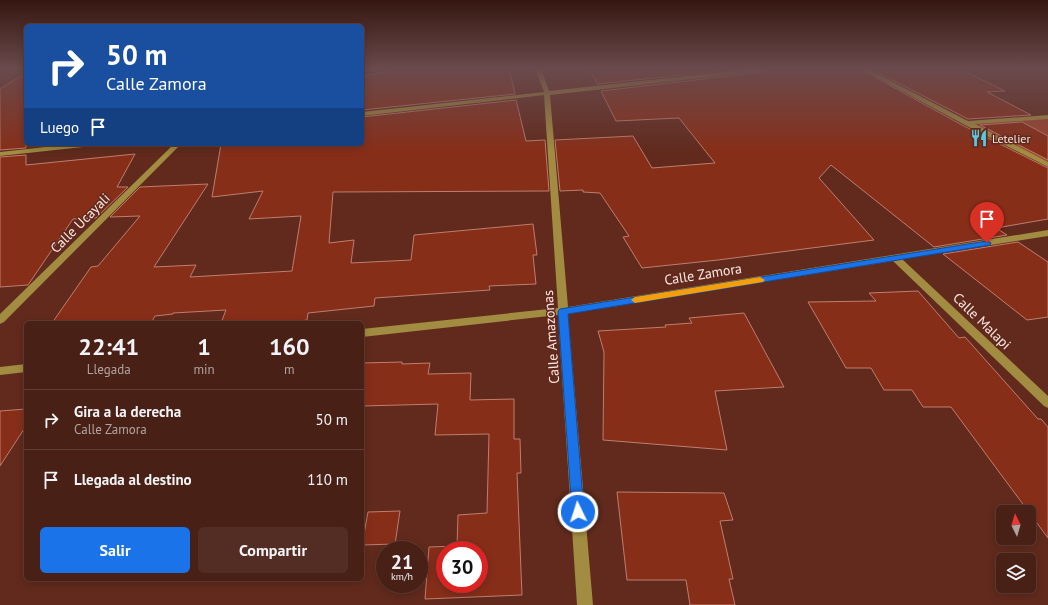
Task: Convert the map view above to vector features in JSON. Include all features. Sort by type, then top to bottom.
[{"type":"street","points":[[364,114],[519,96]]},
{"type":"street","name":"Calle Amazonas","points":[[547,96],[585,605]]},
{"type":"street","points":[[915,96],[1048,165]]},
{"type":"street","points":[[965,123],[1048,117]]},
{"type":"street","points":[[0,154],[74,146]]},
{"type":"street","name":"Calle Ucayali","points":[[0,320],[176,146]]},
{"type":"street","name":"Calle Zamora","points":[[364,333],[563,311],[1048,233]]},
{"type":"street","name":"Calle Malapi","points":[[896,258],[1048,403]]},
{"type":"street","points":[[0,371],[24,368]]},
{"type":"shaded area","points":[[1048,117],[1048,165],[965,123]]},
{"type":"building","points":[[0,96],[24,96],[24,146],[26,146],[26,148],[0,150]]},
{"type":"building","points":[[364,96],[494,96],[364,110]]},
{"type":"building","points":[[604,96],[910,96],[962,125],[1048,168],[1048,219],[996,228],[1007,235],[934,247],[831,165],[819,178],[874,240],[642,268],[623,237],[629,236],[600,193],[583,192],[583,190],[560,191],[555,140],[633,136],[652,168],[715,163],[679,118],[616,121]]},
{"type":"building","points":[[924,96],[995,96],[1031,115],[968,119]]},
{"type":"building","points":[[516,100],[526,141],[545,140],[549,191],[333,192],[329,243],[354,240],[351,263],[411,260],[414,235],[533,224],[537,255],[533,255],[536,284],[489,286],[490,290],[375,298],[374,306],[308,313],[307,320],[299,321],[222,321],[226,310],[173,313],[155,316],[152,321],[53,321],[91,267],[98,266],[140,216],[110,217],[140,187],[208,184],[154,267],[196,265],[190,277],[292,271],[301,216],[249,219],[263,191],[212,197],[221,146],[364,146],[364,117]]},
{"type":"building","points":[[1022,122],[1048,136],[1048,160],[980,125]]},
{"type":"building","points":[[135,154],[117,187],[128,187],[96,218],[73,219],[28,285],[0,287],[0,157],[26,155],[26,165]]},
{"type":"building","points":[[1018,242],[1048,262],[1048,317],[1027,320],[943,254]]},
{"type":"building","points":[[918,291],[959,338],[965,337],[1038,419],[1041,419],[1048,427],[1048,538],[1036,522],[1036,505],[1024,505],[951,407],[923,407],[912,390],[884,390],[871,368],[846,368],[808,302],[876,301],[869,293]]},
{"type":"building","points":[[744,313],[784,387],[715,391],[727,450],[603,440],[604,352],[598,331],[666,327],[665,325],[692,323],[689,318]]},
{"type":"building","points":[[364,363],[430,363],[428,374],[471,373],[470,400],[514,399],[514,439],[520,439],[521,473],[517,473],[522,595],[425,599],[425,593],[428,593],[429,547],[436,547],[436,593],[488,593],[488,541],[457,541],[458,515],[487,513],[489,434],[435,435],[438,404],[364,406]]},
{"type":"building","points":[[24,409],[24,429],[0,466],[0,411]]},
{"type":"building","points":[[617,492],[724,493],[733,520],[720,521],[733,579],[729,579],[735,605],[690,605],[686,580],[627,580]]},
{"type":"building","points":[[400,511],[395,541],[376,541],[376,545],[364,545],[364,534],[368,512]]},
{"type":"slow traffic","points":[[635,300],[760,280]]},
{"type":"place","name":"Letelier","points":[[979,138]]},
{"type":"route","points":[[578,512],[563,311],[987,243]]}]
